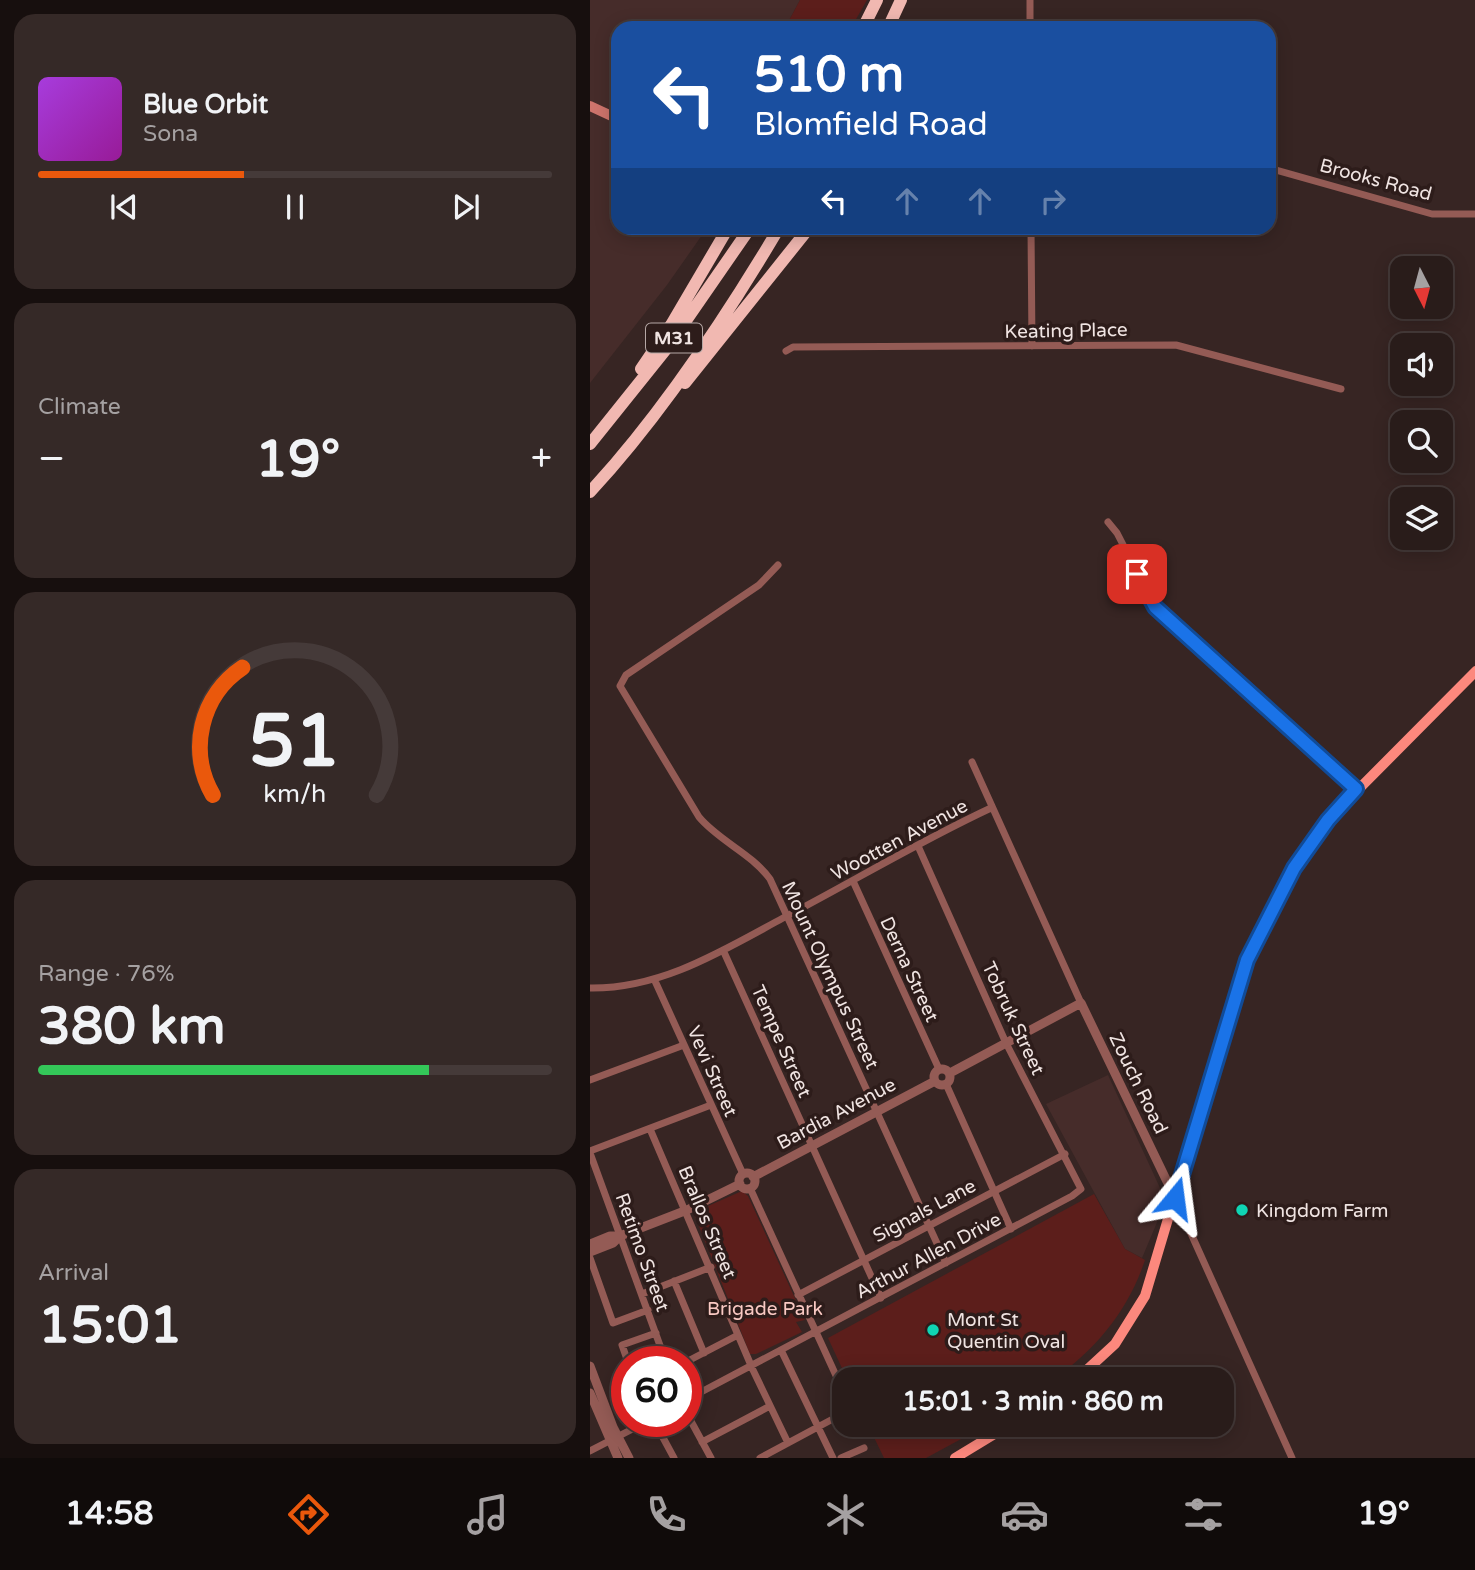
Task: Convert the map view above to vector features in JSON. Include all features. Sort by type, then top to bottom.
[{"type":"highway","points":[[866,21],[877,0]]},
{"type":"highway","points":[[892,21],[902,0]]},
{"type":"highway","points":[[590,436],[671,325],[724,235]]},
{"type":"highway","name":"M31","points":[[590,444],[667,348],[745,235]]},
{"type":"highway","name":"M31","points":[[590,492],[632,444],[730,306],[776,235]]},
{"type":"highway","points":[[632,444],[711,352],[803,235]]},
{"type":"main road","points":[[590,106],[611,115]]},
{"type":"main road","points":[[1090,1367],[1115,1344],[1145,1296],[1247,960],[1294,868],[1328,820],[1356,789],[1475,671]]},
{"type":"main road","points":[[955,1458],[990,1437]]},
{"type":"street","points":[[1030,0],[1030,21]]},
{"type":"street","name":"Brooks Road","points":[[1276,170],[1432,214],[1475,214]]},
{"type":"street","points":[[1032,235],[1032,346]]},
{"type":"street","name":"Keating Place","points":[[786,351],[793,347],[1176,345],[1341,389]]},
{"type":"street","points":[[1108,522],[1117,533],[1155,607],[1356,789]]},
{"type":"street","name":"Mount Olympus Street","points":[[778,565],[759,585],[626,675],[620,686],[698,817],[762,868],[788,916],[946,1263]]},
{"type":"street","name":"Zouch Road","points":[[972,762],[1081,1003],[1164,1174],[1292,1458]]},
{"type":"street","name":"Wootten Avenue","points":[[590,988],[655,981],[723,950],[991,808]]},
{"type":"street","name":"Tobruk Street","points":[[918,846],[1006,1043],[1081,1184],[1081,1189],[1072,1196]]},
{"type":"street","name":"Derna Street","points":[[853,881],[938,1069]]},
{"type":"street","name":"Tempe Street","points":[[723,950],[881,1298]]},
{"type":"street","name":"Vevi Street","points":[[655,981],[745,1178]]},
{"type":"street","points":[[1011,1229],[946,1084],[950,1073],[1081,1003]]},
{"type":"street","points":[[590,1080],[684,1045]]},
{"type":"street","points":[[946,1084],[935,1081],[934,1076],[938,1069],[950,1073]]},
{"type":"street","name":"Bardia Avenue","points":[[590,1244],[620,1236],[687,1210],[935,1081]]},
{"type":"street","points":[[590,1152],[711,1105]]},
{"type":"street","name":"Brallos Street","points":[[650,1129],[687,1210],[751,1366],[788,1444]]},
{"type":"street","name":"Retimo Street","points":[[590,1152],[593,1173],[620,1236],[660,1346]]},
{"type":"street","name":"Signals Lane","points":[[798,1295],[1065,1154]]},
{"type":"street","points":[[1164,1174],[1172,1178],[1182,1175]]},
{"type":"street","points":[[745,1178],[832,1368]]},
{"type":"street","name":"Arthur Allen Drive","points":[[702,1392],[1072,1196]]},
{"type":"street","name":"Bardia Avenue","points":[[590,1252],[613,1243],[620,1236]]},
{"type":"street","points":[[590,1258],[613,1323],[648,1310]]},
{"type":"street","points":[[642,1294],[711,1267]]},
{"type":"street","points":[[674,1281],[704,1353],[738,1335]]},
{"type":"street","points":[[622,1346],[656,1333]]},
{"type":"street","points":[[781,1350],[833,1458]]},
{"type":"street","points":[[590,1366],[618,1458]]},
{"type":"street","points":[[590,1393],[614,1440],[629,1458]]},
{"type":"street","points":[[703,1442],[770,1406]]},
{"type":"street","points":[[760,1458],[832,1419]]},
{"type":"street","points":[[590,1451],[619,1437]]},
{"type":"street","points":[[663,1437],[674,1458]]},
{"type":"street","points":[[700,1437],[711,1458]]},
{"type":"street","points":[[841,1458],[864,1448]]},
{"type":"shaded area","points":[[590,0],[800,0],[789,21],[611,21],[611,235],[702,235],[667,285],[590,383]]},
{"type":"shaded area","points":[[1108,1075],[1166,1201],[1142,1258],[1125,1249],[1046,1104]]},
{"type":"green space","points":[[800,0],[867,0],[855,21],[789,21]]},
{"type":"green space","name":"Brigade Park","points":[[742,1191],[748,1196],[805,1320],[796,1322],[802,1332],[756,1354],[750,1354],[695,1216],[699,1210]]},
{"type":"green space","points":[[1094,1194],[1125,1249],[1145,1260],[1120,1312],[1097,1341],[1070,1367],[841,1367],[828,1338]]},
{"type":"green space","points":[[874,1437],[965,1437],[926,1458],[884,1458]]},
{"type":"place","name":"Kingdom Farm","points":[[1242,1210]]},
{"type":"place","name":"Mont St Quentin Oval","points":[[933,1330]]},
{"type":"route","points":[[1137,574],[1155,607],[1356,789],[1328,820],[1294,868],[1247,960],[1231,1004],[1175,1198]]}]
